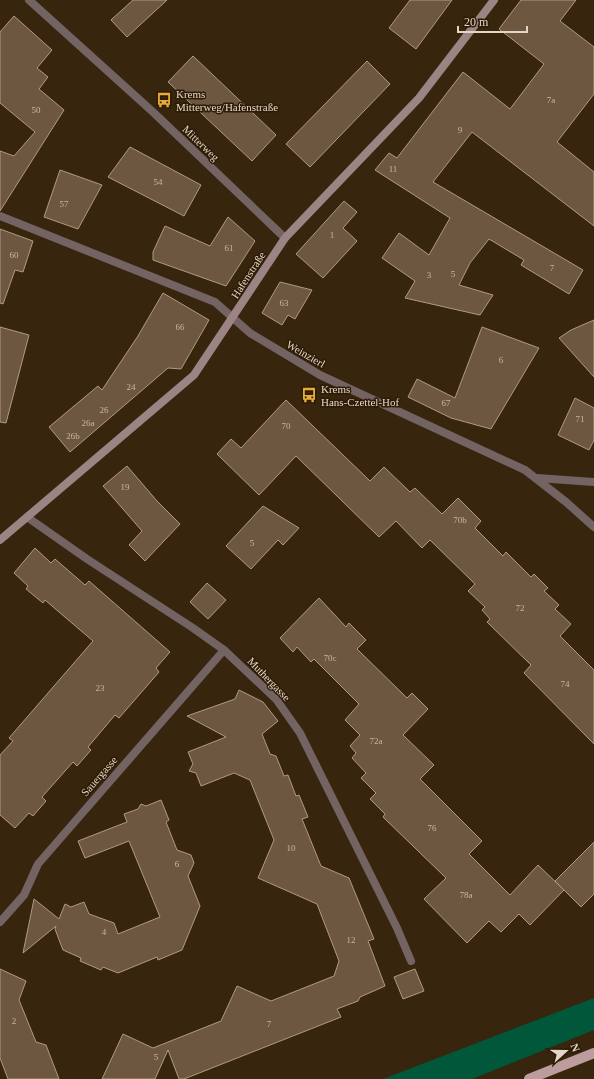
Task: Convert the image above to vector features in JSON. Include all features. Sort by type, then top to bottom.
[{"type":"main road","points":[[529,1079],[594,1052]]},
{"type":"street","name":"Mitterweg","points":[[29,0],[153,112],[285,238]]},
{"type":"street","name":"Hafenstraße","points":[[0,540],[194,375],[285,238],[420,98],[494,0]]},
{"type":"street","name":"Weinzierl","points":[[0,216],[215,302],[254,336],[320,376],[509,462],[537,478],[594,527]]},
{"type":"street","points":[[537,478],[594,482]]},
{"type":"street","name":"Muthergasse","points":[[27,518],[224,650],[276,699],[300,733],[397,928],[411,961]]},
{"type":"street","name":"Sauergasse","points":[[0,922],[24,895],[38,864],[224,650]]},
{"type":"green space","points":[[594,998],[594,1030],[472,1079],[383,1079]]},
{"type":"building","points":[[133,0],[167,0],[127,37],[111,20]]},
{"type":"building","points":[[410,0],[452,0],[416,49],[389,28]]},
{"type":"building","points":[[521,0],[576,0],[560,21],[594,47],[594,94],[557,142],[594,172],[594,226],[472,132],[433,182],[583,270],[569,294],[521,265],[524,260],[489,239],[470,263],[459,285],[493,295],[480,315],[405,298],[415,281],[382,258],[399,233],[429,255],[450,218],[375,170],[389,153],[397,158],[463,72],[510,109],[544,64],[499,29]]},
{"type":"building","points":[[14,16],[52,50],[37,68],[48,77],[39,89],[64,110],[0,211],[0,151],[14,156],[35,132],[0,103],[0,32]]},
{"type":"building","points":[[193,56],[276,135],[252,161],[168,82]]},
{"type":"building","points":[[367,61],[390,84],[310,167],[286,144]]},
{"type":"building","points":[[130,147],[201,185],[184,216],[108,177]]},
{"type":"building","points":[[60,170],[102,185],[78,229],[44,217]]},
{"type":"building","points":[[344,201],[357,212],[343,228],[357,241],[323,278],[296,254]]},
{"type":"building","points":[[228,217],[255,241],[226,286],[153,260],[153,252],[165,226],[210,246]]},
{"type":"building","points":[[0,229],[33,241],[23,272],[15,270],[3,304],[0,303]]},
{"type":"building","points":[[280,282],[312,290],[295,319],[288,315],[282,325],[262,313]]},
{"type":"building","points":[[163,293],[209,320],[181,369],[168,368],[70,452],[49,427],[98,386],[102,390],[138,336]]},
{"type":"building","points":[[594,320],[594,377],[559,338],[571,330]]},
{"type":"building","points":[[0,327],[29,335],[6,423],[0,422]]},
{"type":"building","points":[[482,327],[539,348],[491,429],[451,418],[408,397],[417,379],[455,398]]},
{"type":"building","points":[[575,398],[594,408],[594,440],[589,450],[558,435]]},
{"type":"building","points":[[286,400],[370,481],[384,467],[410,492],[415,488],[442,514],[458,498],[481,521],[475,528],[503,556],[506,552],[531,577],[534,574],[548,588],[544,591],[559,605],[555,609],[571,624],[560,636],[594,670],[594,744],[524,673],[531,665],[487,622],[490,619],[482,610],[485,607],[468,591],[475,584],[430,540],[422,548],[396,521],[379,537],[296,456],[259,495],[217,454],[231,439],[241,448]]},
{"type":"building","points":[[127,466],[157,501],[180,524],[145,561],[129,545],[142,531],[103,486]]},
{"type":"building","points":[[263,506],[299,528],[283,545],[278,540],[251,569],[226,546]]},
{"type":"building","points":[[35,548],[51,563],[55,559],[85,585],[89,581],[170,652],[156,668],[159,672],[119,718],[115,715],[88,747],[91,750],[77,766],[73,762],[42,797],[46,801],[33,816],[29,813],[15,828],[0,815],[0,755],[13,741],[9,738],[93,641],[45,600],[43,603],[26,589],[28,586],[14,573]]},
{"type":"building","points":[[207,583],[226,600],[208,619],[190,602]]},
{"type":"building","points":[[319,598],[346,627],[349,623],[366,640],[357,649],[407,698],[412,693],[428,709],[403,735],[434,765],[420,779],[482,841],[469,854],[510,895],[538,865],[564,890],[530,925],[519,914],[501,932],[489,921],[467,943],[424,899],[446,878],[383,817],[385,814],[370,799],[376,793],[361,778],[366,773],[352,758],[356,753],[350,746],[360,735],[345,720],[359,704],[314,659],[311,662],[297,647],[293,652],[280,638]]},
{"type":"building","points":[[239,690],[263,702],[278,721],[262,734],[270,754],[276,756],[284,776],[288,775],[296,796],[299,795],[308,817],[302,819],[321,866],[349,878],[374,939],[368,941],[385,986],[360,997],[358,1001],[337,1009],[341,1017],[184,1079],[179,1079],[168,1050],[155,1079],[102,1079],[123,1034],[153,1048],[221,1021],[237,986],[271,1001],[334,976],[339,961],[317,904],[258,878],[274,840],[250,780],[234,773],[201,786],[196,773],[189,771],[193,764],[188,752],[226,737],[187,716],[235,699]]},
{"type":"building","points":[[161,800],[169,820],[166,822],[177,850],[191,855],[194,863],[188,876],[200,906],[182,950],[158,960],[157,957],[118,973],[103,967],[101,970],[80,961],[81,958],[63,950],[55,929],[56,926],[23,953],[34,899],[59,919],[65,904],[71,907],[84,902],[89,914],[114,923],[118,934],[160,917],[129,841],[85,858],[78,841],[127,822],[124,814],[138,809],[141,804],[146,806]]},
{"type":"building","points":[[594,842],[594,894],[581,907],[555,881]]},
{"type":"building","points":[[0,969],[26,981],[19,1000],[36,1042],[46,1045],[59,1079],[8,1079],[0,1058]]},
{"type":"building","points":[[415,969],[424,991],[403,999],[394,977]]},
{"type":"place","name":"Krems Mitterweg/Hafenstraße","points":[[164,100]]},
{"type":"place","name":"Krems Hans-Czettel-Hof","points":[[309,395]]}]
